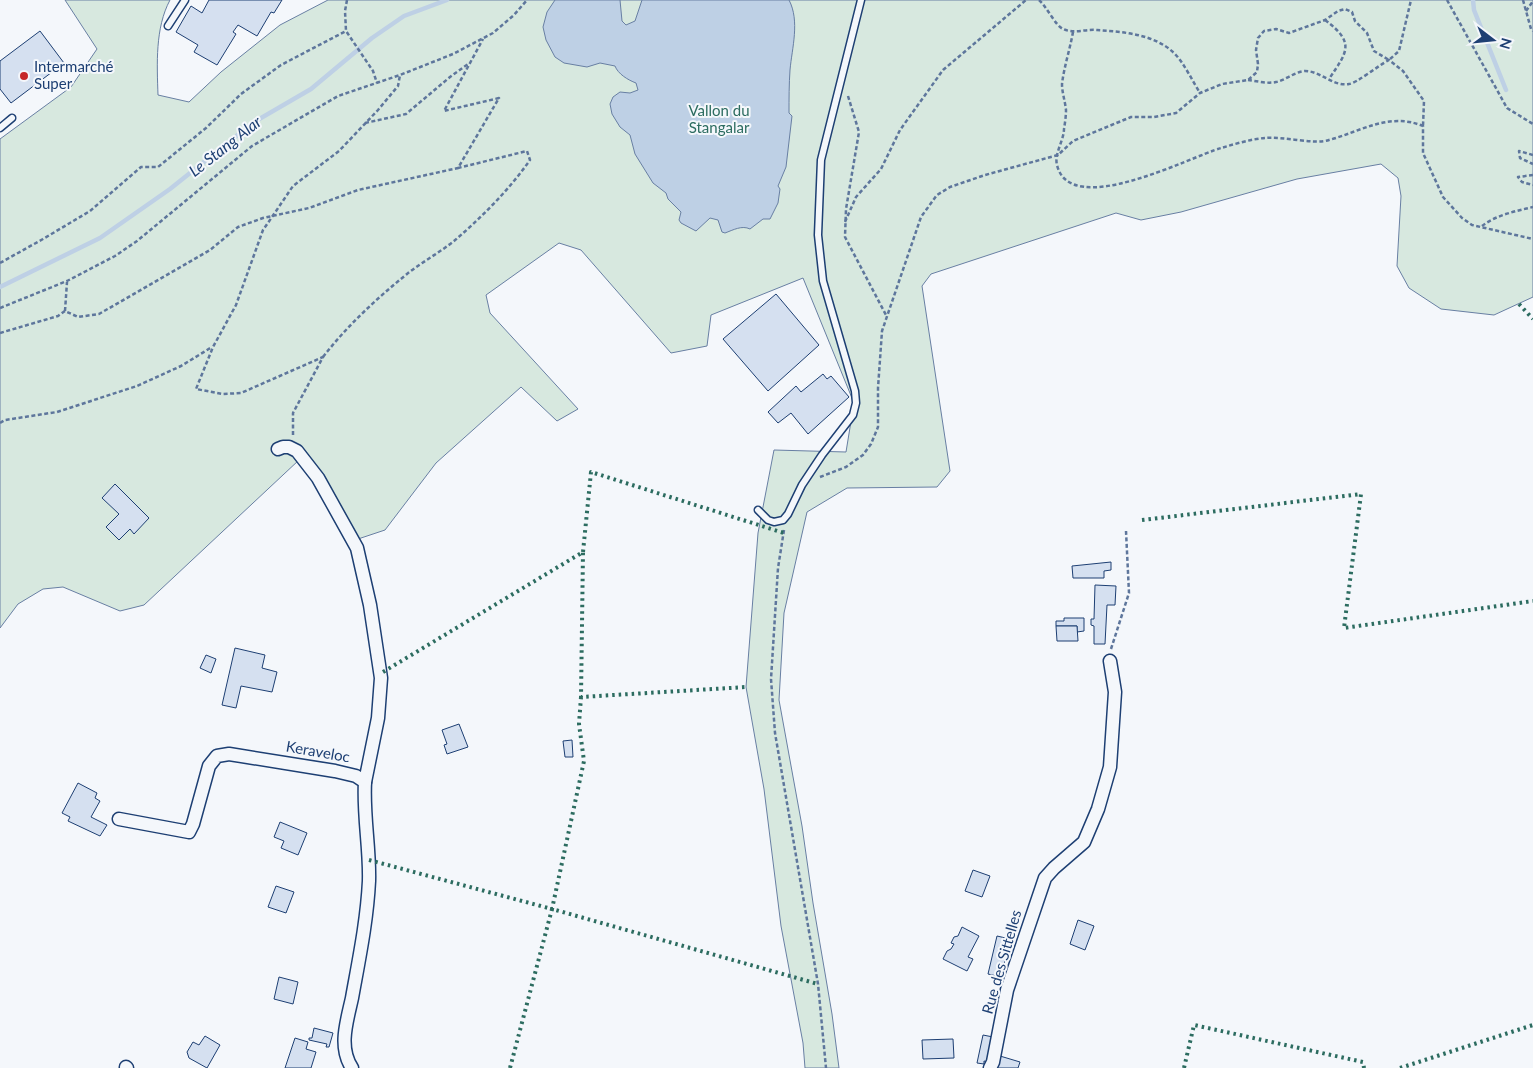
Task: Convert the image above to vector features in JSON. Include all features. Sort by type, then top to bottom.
[{"type":"street","points":[[278,449],[283,447],[296,451],[318,478],[357,548],[370,605],[381,678],[378,718],[365,782],[364,803],[369,879],[365,930],[344,1036],[345,1055],[351,1068]]},
{"type":"street","name":"Rue des Sittelles","points":[[990,1068],[993,1062],[1007,990],[1045,878],[1084,842],[1098,809],[1110,767],[1115,692],[1110,661]]},
{"type":"street","name":"Keraveloc","points":[[118,819],[189,832],[193,824],[209,766],[217,756],[229,754],[336,771],[356,776],[365,782]]},
{"type":"lane","points":[[168,26],[184,0]]},
{"type":"lane","points":[[758,510],[768,520],[774,522],[782,520],[788,514],[802,484],[854,415],[856,404],[855,391],[823,281],[818,235],[821,160],[860,0]]},
{"type":"lane","points":[[0,128],[12,118]]},
{"type":"path","points":[[347,0],[345,11],[346,32],[372,71],[377,83]]},
{"type":"path","points":[[0,308],[67,282],[115,256],[137,241],[252,146],[338,96],[400,75],[453,54],[492,33],[514,15],[527,0]]},
{"type":"path","points":[[845,222],[856,197],[881,169],[900,130],[943,70],[1026,0]]},
{"type":"path","points":[[1039,0],[1046,5],[1060,28],[1073,32],[1089,30],[1120,32],[1152,38],[1176,54],[1200,93]]},
{"type":"path","points":[[802,484],[846,467],[863,455],[871,444],[878,427],[878,388],[882,331],[921,217],[937,195],[950,187],[985,175],[1058,155],[1073,141],[1131,117],[1154,117],[1176,113],[1200,93],[1222,84],[1248,80],[1266,83],[1276,82],[1295,73],[1305,71],[1316,73],[1338,84],[1350,84],[1400,51],[1411,0]]},
{"type":"path","points":[[1447,0],[1508,108],[1533,124]]},
{"type":"path","points":[[1523,0],[1533,31]]},
{"type":"path","points":[[1526,11],[1533,1]]},
{"type":"path","points":[[1248,80],[1257,72],[1256,50],[1258,38],[1264,31],[1276,29],[1289,33],[1325,20],[1338,11],[1345,9],[1352,12],[1356,21],[1367,33],[1374,51],[1403,71],[1424,101],[1424,153],[1442,198],[1462,218],[1472,224],[1533,239]]},
{"type":"path","points":[[1325,20],[1339,30],[1346,46],[1344,57],[1328,79]]},
{"type":"path","points":[[0,263],[90,211],[141,167],[158,167],[206,128],[241,94],[280,65],[346,32]]},
{"type":"path","points":[[1073,32],[1062,84],[1066,110],[1064,134],[1057,165],[1063,178],[1072,185],[1084,188],[1106,188],[1145,176],[1220,148],[1266,138],[1327,141],[1396,120],[1414,122],[1423,126]]},
{"type":"path","points":[[458,168],[499,98],[444,111],[483,37]]},
{"type":"path","points":[[365,123],[406,114],[450,77],[470,63]]},
{"type":"path","points":[[323,357],[241,393],[223,394],[196,389],[213,346],[236,305],[263,230],[293,186],[339,151],[398,86],[400,75]]},
{"type":"path","points":[[838,87],[849,97],[859,132],[846,209],[845,237],[887,318]]},
{"type":"path","points":[[1533,155],[1519,151],[1520,158],[1533,164]]},
{"type":"path","points":[[65,311],[78,317],[99,314],[210,250],[238,227],[263,218],[309,208],[358,190],[527,152],[530,160],[490,206],[454,241],[408,273],[370,306],[323,357],[293,413],[293,441],[296,451]]},
{"type":"path","points":[[1533,175],[1518,176],[1522,182],[1533,185]]},
{"type":"path","points":[[1482,226],[1516,211],[1533,207]]},
{"type":"path","points":[[65,311],[67,282]]},
{"type":"path","points":[[0,333],[58,316],[65,311]]},
{"type":"path","points":[[0,423],[5,420],[56,412],[137,386],[181,366],[213,346]]},
{"type":"path","points":[[788,514],[781,543],[778,568],[771,680],[776,733],[821,1007],[826,1068]]},
{"type":"path","points":[[1110,661],[1112,644],[1129,593],[1126,530]]},
{"type":"green space","name":"Vallon du Stangalar","points":[[65,0],[170,0],[159,34],[157,59],[158,95],[189,102],[221,72],[280,25],[328,0],[1533,0],[1533,297],[1494,315],[1441,309],[1409,288],[1397,266],[1401,196],[1398,178],[1381,164],[1297,179],[1181,212],[1141,220],[1116,213],[931,274],[922,286],[950,471],[937,487],[847,488],[807,512],[784,613],[779,700],[802,826],[839,1068],[805,1068],[803,1043],[781,926],[764,789],[746,687],[758,533],[774,450],[846,452],[854,403],[803,278],[711,315],[707,346],[671,353],[581,250],[559,243],[486,295],[490,313],[578,409],[557,421],[521,387],[436,463],[385,530],[358,539],[327,485],[299,460],[144,605],[120,611],[63,587],[43,589],[18,604],[0,628],[0,139],[71,87],[97,49]]},
{"type":"water","points":[[555,0],[620,0],[622,21],[626,25],[635,21],[642,0],[789,0],[795,26],[789,86],[789,113],[792,116],[786,167],[778,186],[780,189],[778,203],[770,219],[763,219],[750,229],[734,229],[725,233],[722,232],[718,220],[710,218],[696,231],[681,223],[679,220],[681,212],[668,199],[666,193],[653,183],[635,154],[630,135],[620,127],[612,114],[610,104],[613,97],[620,92],[630,93],[638,90],[636,83],[618,72],[615,66],[600,63],[587,67],[564,63],[555,57],[546,40],[543,27],[547,12]]},
{"type":"building","points":[[209,0],[282,0],[274,13],[271,12],[257,36],[238,25],[233,32],[236,34],[217,65],[194,52],[198,45],[176,32],[191,6],[202,13]]},
{"type":"building","name":"Intermarché Super","points":[[40,31],[64,63],[11,103],[0,89],[0,61]]},
{"type":"building","points":[[776,294],[819,345],[768,391],[723,339]]},
{"type":"building","points":[[823,374],[827,379],[831,376],[849,397],[808,434],[791,413],[778,423],[768,412],[796,386],[801,392]]},
{"type":"building","points":[[115,484],[149,518],[134,534],[130,529],[119,540],[106,527],[119,514],[102,498]]},
{"type":"building","points":[[1111,562],[1111,570],[1104,571],[1104,578],[1073,578],[1072,566]]},
{"type":"building","points":[[1095,585],[1116,586],[1115,605],[1107,605],[1105,644],[1094,644],[1094,626],[1091,625],[1091,619],[1094,619]]},
{"type":"building","points":[[1064,618],[1084,618],[1084,631],[1077,632],[1077,626],[1056,626],[1056,621],[1064,621]]},
{"type":"building","points":[[1056,626],[1077,626],[1078,641],[1057,641]]},
{"type":"building","points":[[235,648],[265,655],[262,668],[277,672],[272,692],[241,686],[236,708],[222,705]]},
{"type":"building","points":[[206,655],[216,659],[211,673],[200,668]]},
{"type":"building","points":[[459,724],[468,747],[447,754],[444,745],[447,744],[442,730]]},
{"type":"building","points":[[572,740],[573,757],[565,757],[563,741]]},
{"type":"building","points":[[78,783],[97,793],[95,798],[100,801],[91,817],[107,825],[100,836],[68,821],[70,817],[62,813]]},
{"type":"building","points":[[280,822],[307,833],[298,855],[281,848],[284,841],[274,837]]},
{"type":"building","points":[[973,870],[990,876],[982,897],[965,891]]},
{"type":"building","points":[[276,886],[294,892],[286,913],[268,907]]},
{"type":"building","points":[[1078,920],[1094,926],[1085,950],[1070,944]]},
{"type":"building","points":[[962,927],[979,936],[968,957],[973,959],[967,971],[943,959],[947,951],[954,944],[951,943],[954,937],[958,936]]},
{"type":"building","points":[[997,936],[1010,939],[1001,977],[988,974]]},
{"type":"building","points":[[279,977],[298,982],[293,1004],[274,999]]},
{"type":"building","points":[[314,1028],[333,1033],[329,1047],[326,1047],[327,1044],[309,1040],[309,1038],[312,1038]]},
{"type":"building","points":[[983,1035],[993,1037],[988,1062],[984,1061],[984,1064],[977,1063]]},
{"type":"building","points":[[205,1036],[220,1045],[207,1068],[189,1058],[187,1052],[193,1042],[199,1045]]},
{"type":"building","points":[[295,1038],[308,1042],[306,1049],[316,1052],[311,1068],[285,1068]]},
{"type":"building","points":[[953,1039],[954,1058],[923,1059],[922,1040]]},
{"type":"building","points":[[1000,1056],[1020,1062],[1018,1068],[997,1068]]},
{"type":"waterway","name":"Le Stang Alar","points":[[0,287],[100,238],[170,189],[254,122],[311,89],[372,38],[404,16],[447,0]]},
{"type":"waterway","name":"Le Stang Alar","points":[[1473,0],[1474,10],[1506,90]]},
{"type":"hedge","points":[[1519,304],[1533,319]]},
{"type":"hedge","points":[[583,552],[591,472],[784,533]]},
{"type":"hedge","points":[[1142,520],[1361,494],[1344,628],[1533,601]]},
{"type":"hedge","points":[[383,672],[583,552],[581,697],[746,687]]},
{"type":"hedge","points":[[369,860],[552,909],[584,761],[579,724],[581,697]]},
{"type":"hedge","points":[[510,1068],[552,909],[818,984]]},
{"type":"hedge","points":[[1184,1068],[1194,1025],[1363,1062],[1364,1068]]},
{"type":"hedge","points":[[1400,1068],[1533,1025]]},
{"type":"place","name":"Intermarché Super","points":[[24,76]]}]
